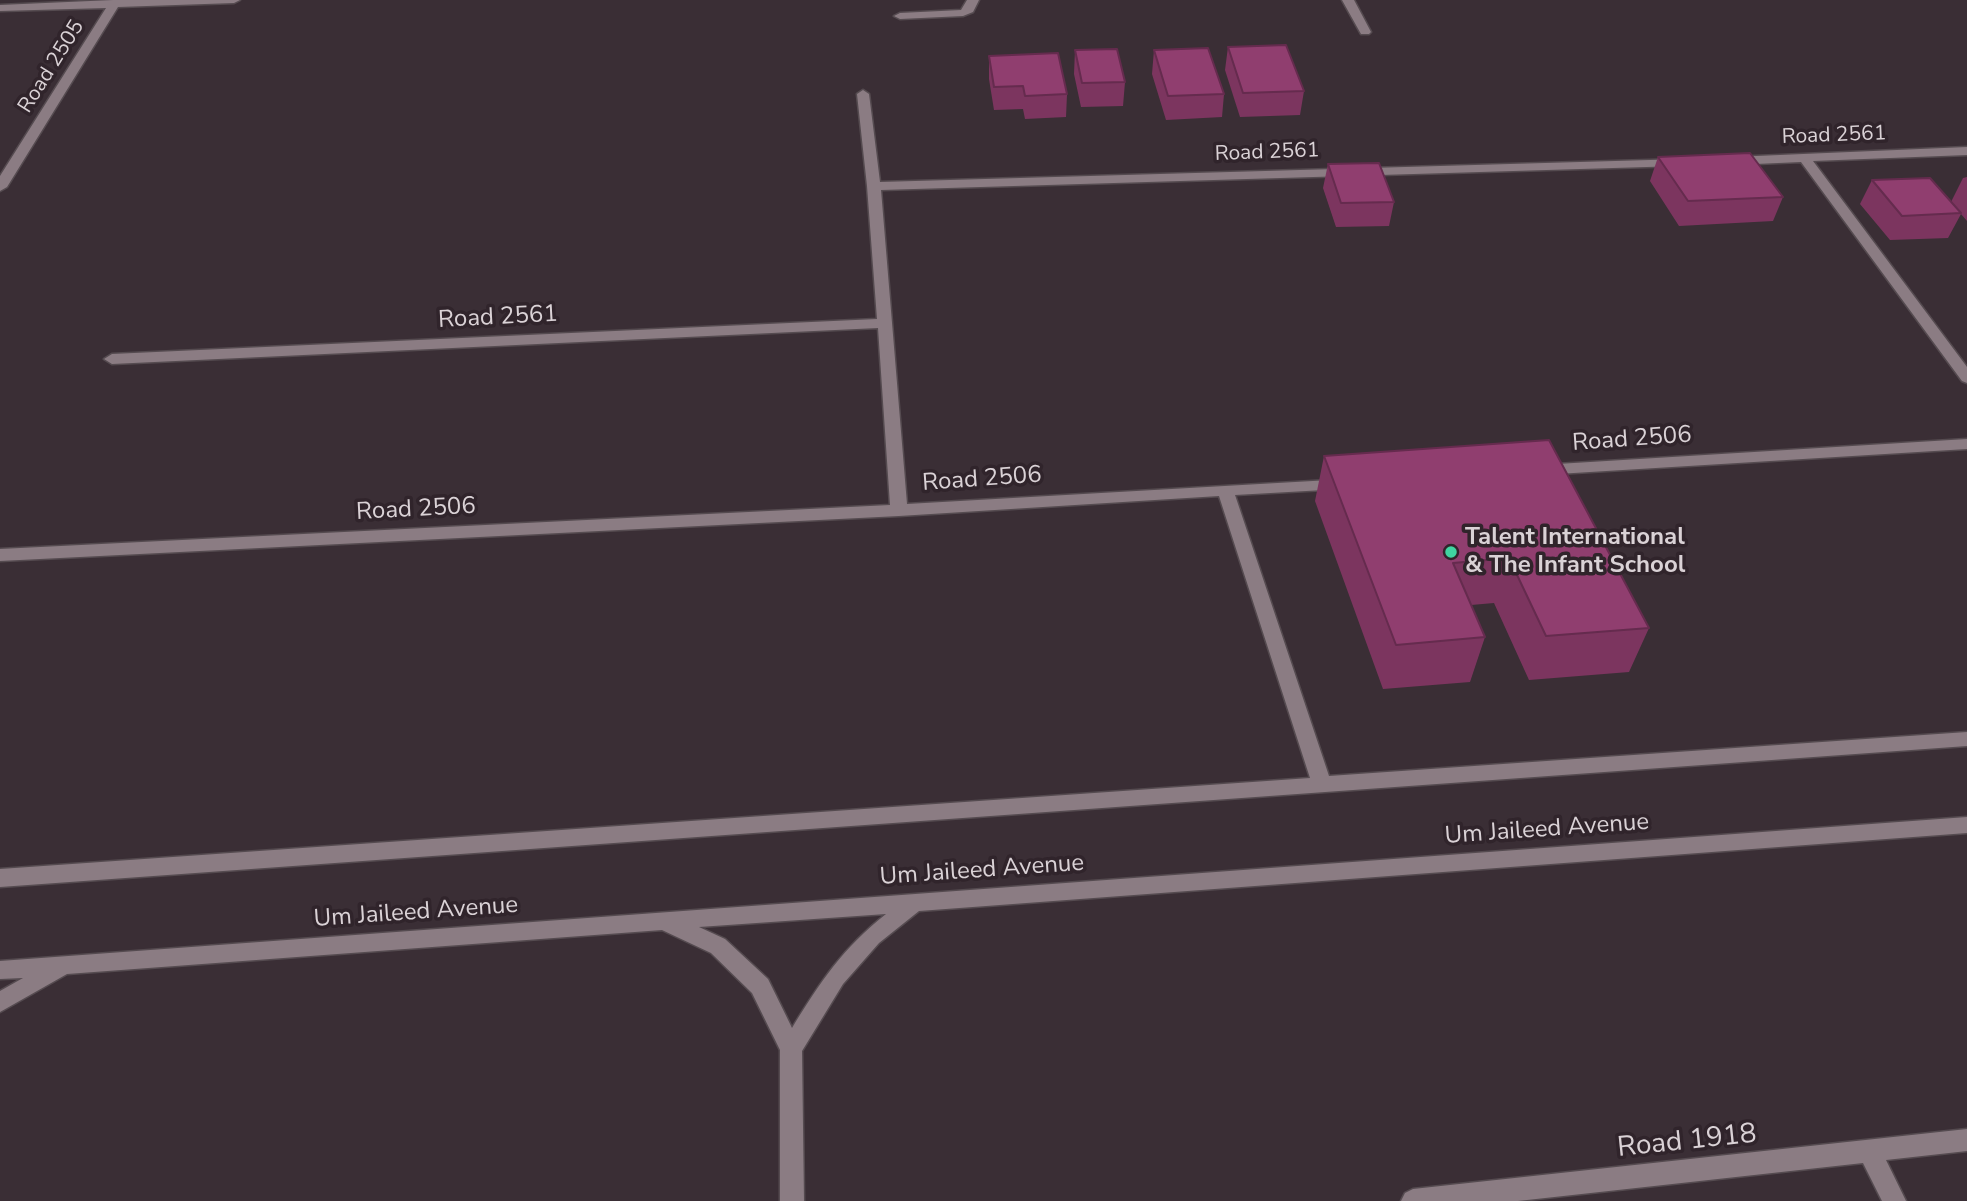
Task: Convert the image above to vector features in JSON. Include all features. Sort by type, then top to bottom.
[{"type":"street","points":[[0,8],[234,0]]},
{"type":"street","points":[[900,16],[963,13],[970,10],[973,0]]},
{"type":"street","points":[[1348,0],[1365,32]]},
{"type":"street","name":"Road 2505","points":[[0,187],[115,3]]},
{"type":"street","points":[[863,94],[874,187],[900,510]]},
{"type":"street","name":"Road 2561","points":[[1724,161],[1967,151]]},
{"type":"street","points":[[1805,159],[1967,378]]},
{"type":"street","name":"Road 2561","points":[[874,187],[1697,162]]},
{"type":"street","name":"Road 2561","points":[[112,359],[886,323]]},
{"type":"street","name":"Road 2506","points":[[1527,471],[1967,444]]},
{"type":"street","name":"Road 2506","points":[[0,555],[900,510],[1362,481]]},
{"type":"street","points":[[1225,490],[1322,785]]},
{"type":"street","points":[[0,878],[1967,739]]},
{"type":"street","name":"Um Jaileed Avenue","points":[[0,970],[1967,825]]},
{"type":"street","points":[[791,1049],[835,977],[872,937],[914,903]]},
{"type":"street","points":[[665,921],[718,946],[761,986],[791,1049],[792,1201]]},
{"type":"street","points":[[0,1002],[63,966]]},
{"type":"street","name":"Road 1918","points":[[1413,1201],[1967,1140]]},
{"type":"street","points":[[1870,1152],[1895,1201]]},
{"type":"building","points":[[1286,45],[1304,91],[1243,93],[1228,47]]},
{"type":"building","points":[[1208,48],[1224,94],[1168,96],[1154,50]]},
{"type":"building","points":[[1117,49],[1125,82],[1082,83],[1075,50]]},
{"type":"building","points":[[1058,53],[1067,94],[1025,96],[1023,86],[994,87],[989,56]]},
{"type":"building","points":[[1750,153],[1783,197],[1688,201],[1658,157]]},
{"type":"building","points":[[1379,163],[1394,202],[1341,203],[1328,164]]},
{"type":"building","points":[[1930,178],[1961,213],[1902,216],[1872,180]]},
{"type":"building","points":[[1549,440],[1649,628],[1546,636],[1509,558],[1453,563],[1485,637],[1396,645],[1324,456]]},
{"type":"place","name":"Talent International & The Infant School","points":[[1451,552]]}]
